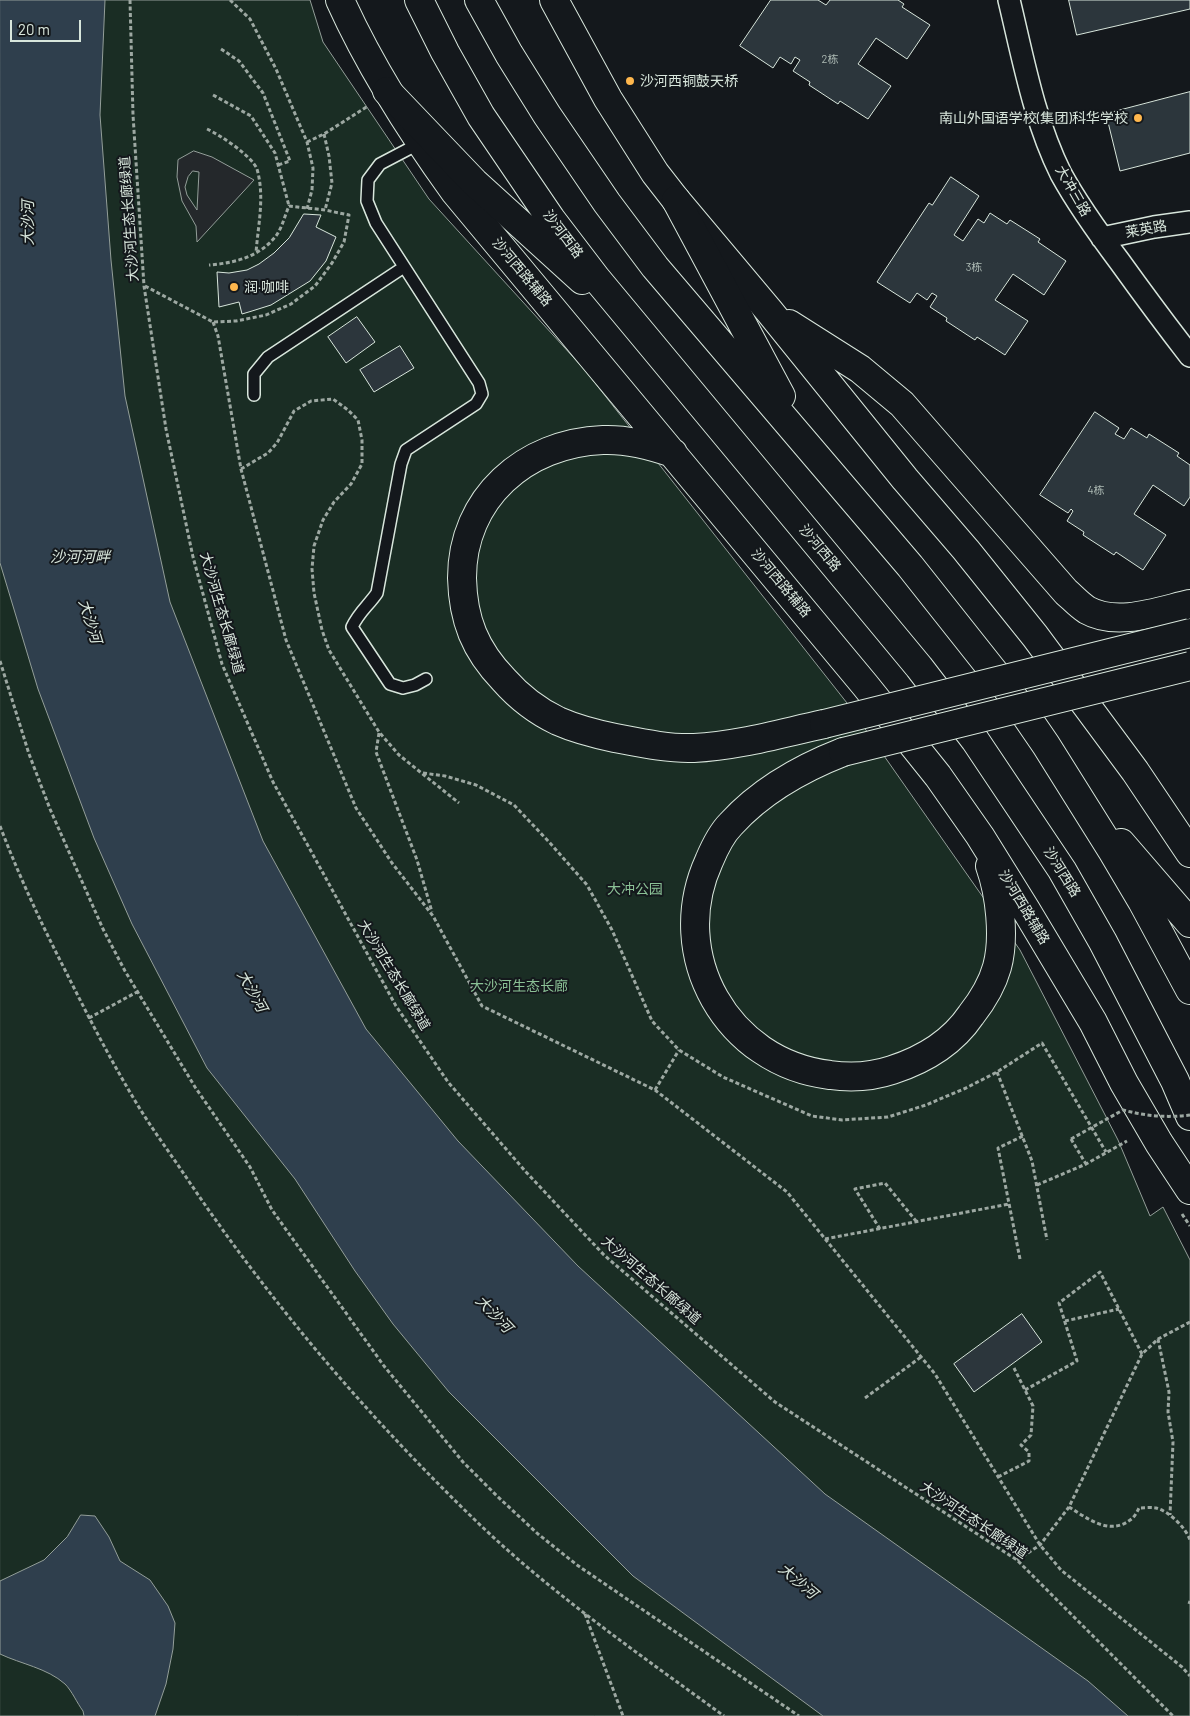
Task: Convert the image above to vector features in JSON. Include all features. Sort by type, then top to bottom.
[{"type":"main road","name":"沙河西路辅路","points":[[340,0],[378,98],[420,143],[461,200],[866,685],[938,776],[980,836],[1050,950],[1093,1022],[1124,1083],[1190,1190]]},
{"type":"main road","name":"沙河西路","points":[[419,0],[445,52],[486,124],[551,219],[596,278],[907,653],[975,740],[1062,870],[1150,1031],[1190,1116]]},
{"type":"main road","points":[[480,0],[509,54],[546,115],[607,203],[655,267],[945,609],[1009,691],[1076,792],[1142,900],[1190,990]]},
{"type":"main road","points":[[554,0],[633,141],[676,200],[1035,636],[1135,771],[1190,853]]},
{"type":"main road","points":[[378,98],[646,338]]},
{"type":"main road","points":[[676,200],[805,442]]},
{"type":"main road","points":[[770,312],[860,369],[902,404],[1066,592],[1088,610],[1112,617],[1125,617],[1190,604]]},
{"type":"main road","points":[[673,453],[636,442],[603,440],[553,449],[538,455],[500,482],[486,500],[474,521],[463,562],[462,589],[469,627],[481,651],[509,686],[537,709],[570,726],[646,744],[693,748],[753,740],[1190,633]]},
{"type":"main road","points":[[980,836],[992,870],[998,897],[1001,931],[997,966],[984,997],[965,1024],[941,1047],[912,1064],[880,1074],[847,1078],[814,1073],[792,1066],[771,1056],[751,1043],[734,1027],[720,1008],[708,988],[700,966],[696,943],[695,919],[697,896],[703,873],[730,824],[758,799],[790,777],[814,764],[843,752],[1190,666]]},
{"type":"main road","points":[[1076,792],[1148,872],[1190,924]]},
{"type":"street","name":"大冲三路","points":[[1009,0],[1034,101],[1047,140],[1061,172],[1073,195],[1102,238],[1190,356]]},
{"type":"street","name":"莱英路","points":[[1102,238],[1154,226],[1190,222]]},
{"type":"lane","points":[[420,143],[380,164],[368,180],[367,201],[376,223],[479,383],[482,394],[476,404],[406,450],[401,464],[377,593],[370,603],[358,614],[352,627],[390,684],[403,688],[415,685],[426,679]]},
{"type":"lane","points":[[254,395],[254,374],[268,357],[404,267]]},
{"type":"path","name":"大沙河生态长廊绿道","points":[[130,0],[133,115],[144,286],[166,429],[193,557],[222,664],[273,782],[396,1006],[448,1082],[526,1172],[604,1255],[775,1402],[1017,1560],[1173,1716]]},
{"type":"path","points":[[230,0],[250,19],[276,69],[306,142],[313,168],[312,190],[307,209]]},
{"type":"path","points":[[220,49],[239,61],[263,94],[290,161],[278,165]]},
{"type":"path","points":[[209,265],[232,263],[256,254],[277,235],[289,206],[275,153],[251,116],[213,95]]},
{"type":"path","points":[[306,142],[324,134],[378,98]]},
{"type":"path","points":[[207,129],[235,146],[256,167],[262,200],[256,254]]},
{"type":"path","points":[[324,134],[330,156],[332,182],[325,210]]},
{"type":"path","points":[[144,286],[213,322],[236,321],[266,314],[291,304],[315,286],[332,263],[344,242],[349,215],[289,206]]},
{"type":"path","points":[[213,322],[218,336],[240,469],[286,640],[356,808],[392,862],[433,916],[482,1006],[655,1090],[787,1192],[935,1374],[1040,1545],[1061,1570],[1182,1667],[1190,1676]]},
{"type":"path","points":[[240,469],[268,453],[277,444],[294,411],[311,401],[333,399],[358,420],[362,440],[362,464],[351,484],[334,502],[323,520],[314,546],[312,570],[314,594],[322,630],[328,650],[379,732],[399,755],[459,803]]},
{"type":"path","points":[[0,661],[29,754],[50,809],[103,929],[195,1087],[250,1167],[272,1210],[384,1366],[463,1462],[538,1534],[576,1565],[799,1716]]},
{"type":"path","points":[[379,732],[376,752],[417,860],[433,916]]},
{"type":"path","points":[[422,773],[445,776],[476,785],[514,805],[550,843],[587,885],[612,930],[652,1021],[679,1050],[723,1077],[812,1116],[842,1120],[888,1116],[926,1105],[996,1072],[1042,1043],[1106,1152],[1086,1164],[1037,1185]]},
{"type":"path","points":[[0,826],[29,895],[89,1018],[139,1107],[212,1215],[290,1319],[380,1423],[476,1521],[585,1614],[724,1716]]},
{"type":"path","points":[[89,1018],[138,992]]},
{"type":"path","points":[[655,1090],[679,1050]]},
{"type":"path","points":[[996,1072],[1032,1161],[1047,1240]]},
{"type":"path","points":[[1086,1164],[1071,1139],[1123,1110],[1167,1118],[1190,1116]]},
{"type":"path","points":[[1020,1259],[998,1148],[1022,1136]]},
{"type":"path","points":[[880,1229],[855,1189],[885,1183],[917,1222]]},
{"type":"path","points":[[825,1239],[1009,1204]]},
{"type":"path","points":[[1025,1390],[1077,1361],[1059,1303],[1100,1272],[1142,1354]]},
{"type":"path","points":[[1065,1321],[1119,1309]]},
{"type":"path","points":[[1017,1560],[1040,1545],[1069,1507],[1142,1354],[1158,1339],[1190,1322]]},
{"type":"path","points":[[1158,1339],[1169,1392],[1168,1412],[1173,1442],[1170,1515]]},
{"type":"path","points":[[865,1398],[921,1357]]},
{"type":"path","points":[[998,1477],[1029,1461],[1029,1452],[1022,1445],[1031,1435],[1033,1406],[1014,1368]]},
{"type":"path","points":[[1069,1507],[1106,1527],[1118,1526],[1131,1520],[1140,1508],[1156,1508],[1170,1515],[1188,1535],[1190,1540]]},
{"type":"path","points":[[585,1614],[623,1716]]},
{"type":"green space","name":"大沙河生态长廊","points":[[0,0],[310,0],[323,42],[429,199],[584,369],[847,703],[1020,950],[1118,1140],[1150,1216],[1163,1207],[1190,1260],[1190,1716],[0,1716]]},
{"type":"shaded area","points":[[194,151],[212,157],[254,180],[197,242],[196,226],[182,201],[177,177],[178,160]],"holes":[[[193,171],[199,172],[197,210],[187,195],[185,187],[188,177]]]},
{"type":"water","points":[[0,0],[105,0],[100,115],[111,260],[125,396],[170,602],[263,841],[366,1029],[458,1141],[578,1266],[825,1494],[1088,1681],[1128,1716],[823,1716],[633,1576],[449,1392],[393,1324],[355,1271],[295,1179],[207,1068],[132,924],[94,838],[38,689],[0,563]]},
{"type":"water","points":[[81,1515],[95,1516],[109,1537],[120,1561],[150,1580],[168,1606],[175,1623],[173,1649],[166,1684],[155,1716],[84,1716],[83,1711],[65,1684],[42,1670],[0,1654],[0,1581],[44,1560],[67,1537]]},
{"type":"building","points":[[771,0],[818,0],[826,5],[830,0],[898,0],[904,4],[902,7],[930,25],[907,59],[876,38],[858,64],[891,86],[868,119],[840,101],[838,104],[809,85],[810,82],[793,71],[800,60],[795,57],[791,64],[780,57],[773,68],[740,46]]},
{"type":"building","points":[[1069,0],[1190,0],[1190,9],[1077,35]]},
{"type":"building","points":[[1190,92],[1190,153],[1120,171],[1106,114]]},
{"type":"building","points":[[951,177],[979,196],[954,235],[963,241],[978,219],[984,223],[990,213],[1007,224],[1010,220],[1040,239],[1038,242],[1066,261],[1044,295],[1013,274],[995,300],[1028,321],[1005,355],[977,337],[975,340],[946,321],[947,318],[930,307],[937,296],[932,293],[927,300],[917,293],[910,303],[877,282],[929,203],[932,205]]},
{"type":"building","points":[[304,214],[321,215],[316,227],[336,237],[326,261],[310,281],[271,305],[242,314],[239,302],[219,307],[217,272],[229,273],[247,270],[259,264],[274,253],[289,238]]},
{"type":"building","points":[[357,317],[375,342],[346,363],[328,337]]},
{"type":"building","points":[[400,346],[414,368],[374,392],[360,370]]},
{"type":"building","points":[[1095,412],[1119,428],[1115,434],[1124,439],[1131,428],[1147,438],[1149,434],[1179,453],[1177,456],[1190,465],[1190,497],[1184,506],[1153,485],[1134,514],[1166,535],[1143,570],[1116,552],[1114,555],[1083,535],[1084,532],[1067,521],[1073,511],[1071,509],[1068,513],[1040,495]]},
{"type":"building","points":[[1022,1314],[1042,1342],[974,1392],[954,1364]]},
{"type":"place","name":"沙河西铜鼓天桥","points":[[630,81]]},
{"type":"place","name":"南山外国语学校(集团)科华学校","points":[[1138,118]]},
{"type":"place","name":"润·咖啡","points":[[234,287]]},
{"type":"water label","name":"大沙河","points":[[28,223]]},
{"type":"water label","name":"沙河河畔","points":[[80,557]]},
{"type":"water label","name":"大沙河","points":[[90,621]]},
{"type":"water label","name":"大沙河","points":[[252,991]]},
{"type":"water label","name":"大沙河","points":[[494,1314]]},
{"type":"water label","name":"大沙河","points":[[798,1581]]},
{"type":"park label","name":"大冲公园","points":[[635,889]]}]
